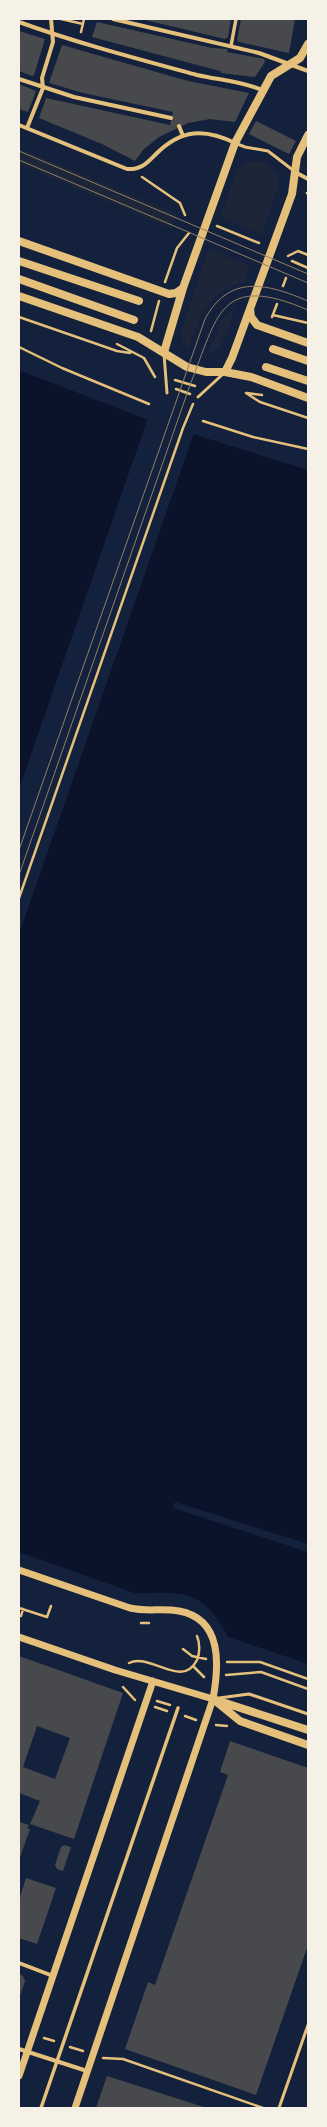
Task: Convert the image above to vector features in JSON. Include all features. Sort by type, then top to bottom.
[{"type":"main road","points":[[164,352],[183,288],[235,143],[262,90],[276,72],[300,58],[308,44]]},
{"type":"main road","points":[[225,372],[250,309],[292,194],[297,157],[308,135]]},
{"type":"main road","points":[[19,241],[169,294],[176,293],[183,288]]},
{"type":"main road","points":[[19,261],[140,301]]},
{"type":"main road","points":[[19,279],[134,320]]},
{"type":"main road","points":[[19,296],[138,337],[187,367],[196,370],[225,372],[251,377],[308,398]]},
{"type":"main road","points":[[250,309],[251,317],[257,325],[308,343]]},
{"type":"main road","points":[[272,349],[308,361]]},
{"type":"main road","points":[[266,367],[308,381]]},
{"type":"main road","points":[[214,1699],[308,1730]]},
{"type":"main road","points":[[214,1699],[240,1721],[308,1745]]},
{"type":"street","points":[[27,128],[44,88],[42,78],[53,42],[51,19]]},
{"type":"street","points":[[113,19],[271,56],[290,65],[308,71]]},
{"type":"street","points":[[231,46],[236,19]]},
{"type":"street","points":[[19,22],[52,34],[199,75],[251,85],[262,90]]},
{"type":"street","points":[[19,79],[74,97],[171,118]]},
{"type":"street","points":[[19,125],[127,169],[135,170],[143,166],[168,144],[183,136],[204,131],[219,135],[235,143]]},
{"type":"street","points":[[179,126],[183,136]]},
{"type":"street","points":[[295,172],[308,179]]},
{"type":"street","points":[[19,1570],[130,1608],[142,1611],[178,1610],[191,1615],[202,1622],[209,1631],[214,1642],[218,1661],[214,1699],[92,2054],[75,2108]]},
{"type":"street","points":[[19,1637],[115,1670],[214,1699]]},
{"type":"street","points":[[19,2076],[153,1681]]},
{"type":"street","points":[[41,2108],[178,1708]]},
{"type":"street","points":[[19,1963],[53,1976]]},
{"type":"street","points":[[19,2049],[87,2071]]},
{"type":"lane","points":[[235,143],[245,147],[268,152],[295,172]]},
{"type":"lane","points":[[164,352],[167,393]]},
{"type":"lane","points":[[198,397],[225,372]]},
{"type":"lane","points":[[214,1699],[249,1694],[308,1714]]},
{"type":"lane","points":[[279,2108],[308,2025]]},
{"type":"path","points":[[61,19],[83,24]]},
{"type":"path","points":[[81,31],[84,19]]},
{"type":"path","points":[[141,176],[180,203],[185,215]]},
{"type":"path","points":[[217,226],[259,243]]},
{"type":"path","points":[[166,281],[178,248],[187,235]]},
{"type":"path","points":[[288,256],[298,251],[308,255]]},
{"type":"path","points":[[292,261],[308,268]]},
{"type":"path","points":[[283,286],[286,278]]},
{"type":"path","points":[[150,336],[153,318],[160,296]]},
{"type":"path","points":[[270,323],[277,304]]},
{"type":"path","points":[[273,315],[308,323]]},
{"type":"path","points":[[19,317],[117,352],[132,353]]},
{"type":"path","points":[[112,342],[144,358],[154,372]]},
{"type":"path","points":[[19,347],[62,368],[149,404]]},
{"type":"path","points":[[165,376],[207,390]]},
{"type":"path","points":[[19,898],[183,428],[191,408],[198,397],[167,385]]},
{"type":"path","points":[[246,393],[260,402],[308,418]]},
{"type":"path","points":[[203,421],[253,437],[308,449]]},
{"type":"path","points":[[19,1608],[47,1617],[51,1606]]},
{"type":"path","points":[[21,1616],[24,1609]]},
{"type":"path","points":[[149,1663],[171,1671],[180,1672],[193,1666],[198,1657],[199,1644],[193,1632]]},
{"type":"path","points":[[183,1649],[198,1657],[218,1661],[230,1663],[260,1662],[308,1678]]},
{"type":"path","points":[[193,1666],[206,1679]]},
{"type":"path","points":[[231,1674],[261,1672],[308,1688]]},
{"type":"path","points":[[123,1687],[136,1701],[146,1701],[178,1708]]},
{"type":"path","points":[[146,1701],[176,1714],[206,1723]]},
{"type":"path","points":[[92,2054],[102,2058],[123,2059],[263,2108]]},
{"type":"shaded area","points":[[19,148],[176,214],[171,228],[19,164]]},
{"type":"shaded area","points":[[252,161],[258,161],[272,168],[278,182],[278,188],[261,235],[220,217],[238,168]]},
{"type":"shaded area","points":[[209,249],[250,266],[245,282],[222,291],[207,306],[196,326],[189,349],[182,339],[182,329]]},
{"type":"shaded area","points":[[236,306],[223,341],[219,347],[208,354],[222,320]]},
{"type":"shaded area","points":[[19,370],[148,420],[308,470],[308,1664],[228,1637],[211,1611],[198,1600],[190,1596],[168,1593],[134,1593],[19,1552]]},
{"type":"pier","points":[[148,418],[194,433],[19,934],[19,789]]},
{"type":"pier","points":[[175,1502],[308,1544],[308,1552],[173,1508]]},
{"type":"building","points":[[141,19],[231,19],[228,37],[225,39]]},
{"type":"building","points":[[241,19],[295,19],[289,53],[239,42],[237,40]]},
{"type":"building","points":[[97,22],[212,48],[228,49],[227,52],[264,59],[265,62],[255,77],[221,73],[220,71],[92,37]]},
{"type":"building","points":[[19,31],[45,39],[34,75],[32,76],[19,71]]},
{"type":"building","points":[[62,45],[188,81],[249,93],[235,122],[210,119],[188,123],[159,137],[143,150],[135,161],[102,144],[39,118],[46,98],[170,125],[173,112],[83,93],[49,83]]},
{"type":"building","points":[[19,84],[36,91],[28,112],[19,109]]},
{"type":"building","points":[[256,121],[296,141],[289,154],[249,134]]},
{"type":"building","points":[[19,1656],[123,1693],[74,1839],[30,1824],[40,1801],[19,1793]],"holes":[[[37,1726],[70,1738],[55,1779],[23,1767]]]},
{"type":"building","points":[[230,1741],[308,1768],[308,1945],[256,2095],[125,2049],[148,1982],[155,1985],[228,1775],[220,1772]]},
{"type":"building","points":[[19,1822],[29,1825],[27,1828],[30,1829],[19,1860]]},
{"type":"building","points":[[64,1845],[71,1847],[63,1871],[57,1869],[55,1865],[61,1847]]},
{"type":"building","points":[[26,1878],[56,1888],[37,1944],[19,1938],[19,1900]]},
{"type":"building","points":[[19,1974],[23,1976],[25,1981],[19,1999]]},
{"type":"building","points":[[107,2076],[207,2108],[96,2108]]},
{"type":"tram line","points":[[19,151],[308,274]]},
{"type":"tram line","points":[[19,160],[308,283]]},
{"type":"tram line","points":[[19,850],[205,319],[215,304],[226,294],[251,286],[279,290],[308,301]]},
{"type":"tram line","points":[[19,875],[190,385],[216,320],[226,307],[239,299],[256,296],[279,299],[308,310]]}]
